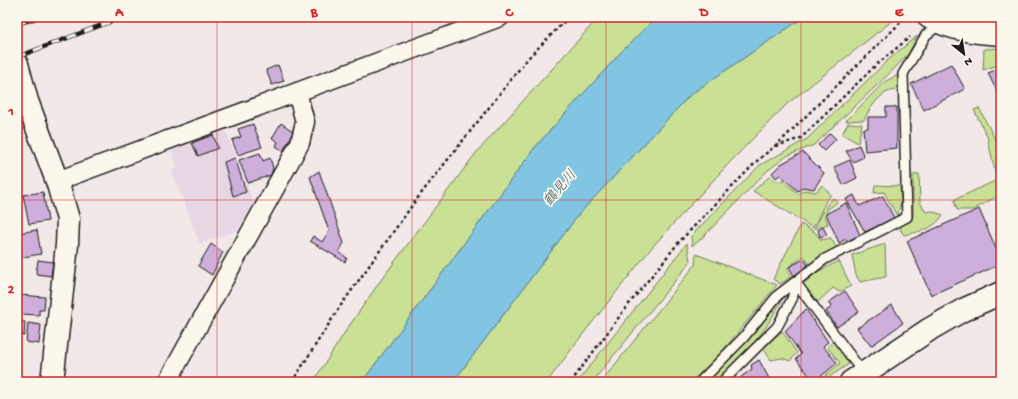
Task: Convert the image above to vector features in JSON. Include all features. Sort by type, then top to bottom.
[{"type":"street","points":[[57,182],[500,17]]},
{"type":"street","points":[[933,19],[954,29],[1001,34]]},
{"type":"street","points":[[17,64],[68,219],[67,245],[52,382]]},
{"type":"street","points":[[167,382],[300,143],[305,122],[296,92]]},
{"type":"street","points":[[857,378],[937,325],[963,310],[1001,293]]},
{"type":"lane","points":[[700,382],[744,337],[778,295],[796,283],[825,259],[906,216],[902,74],[926,35],[933,19]]},
{"type":"lane","points":[[796,283],[857,378]]},
{"type":"lane","points":[[722,382],[777,327],[792,299],[796,283]]},
{"type":"path","points":[[292,382],[339,308],[416,200],[528,58],[569,17]]},
{"type":"path","points":[[571,382],[625,309],[679,242],[757,161],[906,17]]},
{"type":"path","points":[[773,147],[801,138],[875,66],[914,34]]},
{"type":"shaded area","points":[[226,131],[254,204],[238,230],[200,244],[172,171],[177,168],[171,148]]},
{"type":"green space","points":[[599,17],[656,17],[623,50],[536,146],[362,382],[313,382],[381,280],[476,153]]},
{"type":"green space","points":[[804,17],[897,17],[787,104],[731,161],[653,246],[547,382],[453,382],[579,214],[691,94]]},
{"type":"green space","points":[[917,36],[909,53],[893,70],[814,145],[787,156],[767,171],[700,240],[692,246],[691,236],[760,165],[807,139],[888,60]]},
{"type":"green space","points":[[1001,48],[1001,64],[983,70],[984,49]]},
{"type":"green space","points":[[900,74],[900,89],[890,91],[878,99],[864,120],[846,121],[884,82]]},
{"type":"green space","points":[[979,108],[996,141],[1000,141],[1001,144],[1001,194],[973,210],[957,210],[954,200],[997,180],[987,136],[974,110]]},
{"type":"green space","points":[[848,123],[862,124],[858,143],[842,134]]},
{"type":"green space","points":[[919,174],[920,202],[926,212],[932,211],[943,215],[931,227],[904,235],[900,229],[905,221],[913,216],[913,175]]},
{"type":"green space","points":[[770,176],[776,181],[783,181],[799,194],[804,190],[816,192],[822,185],[831,195],[826,201],[813,228],[753,191]]},
{"type":"green space","points":[[875,185],[900,186],[901,202],[897,216],[884,192],[874,193]]},
{"type":"green space","points":[[833,198],[838,202],[828,209],[825,216],[828,224],[814,229],[827,205]]},
{"type":"green space","points":[[801,224],[816,233],[821,240],[831,238],[837,249],[810,265],[804,256],[787,268],[791,277],[780,284],[773,279]]},
{"type":"green space","points":[[687,243],[690,261],[688,265],[592,382],[577,382]]},
{"type":"green space","points":[[885,244],[886,277],[860,282],[856,275],[852,255]]},
{"type":"green space","points":[[696,254],[777,285],[720,354],[691,382],[601,382],[695,265]]},
{"type":"green space","points":[[839,261],[851,286],[839,292],[833,288],[818,302],[802,285],[817,272]]},
{"type":"green space","points":[[787,292],[766,327],[752,345],[715,382],[703,382],[774,303]]},
{"type":"green space","points":[[782,331],[797,353],[790,361],[782,358],[771,360],[763,348]]},
{"type":"green space","points":[[834,341],[850,363],[822,382],[818,382],[840,363],[827,347]]},
{"type":"water","name":"鶴見川","points":[[656,17],[804,17],[691,94],[579,214],[453,382],[362,382],[536,146],[623,50]]},
{"type":"building","points":[[951,64],[965,89],[924,110],[911,84]]},
{"type":"building","points":[[278,65],[284,81],[272,85],[266,70]]},
{"type":"building","points":[[1001,68],[1001,100],[988,73]]},
{"type":"building","points":[[886,107],[897,107],[897,148],[865,151],[863,129],[868,128],[868,117],[886,117]]},
{"type":"building","points":[[281,123],[294,132],[283,151],[276,146],[278,142],[272,138]]},
{"type":"building","points":[[253,124],[262,147],[238,155],[232,140],[241,137],[238,129]]},
{"type":"building","points":[[830,133],[836,139],[824,151],[818,145]]},
{"type":"building","points":[[213,135],[218,148],[198,156],[192,143]]},
{"type":"building","points":[[859,145],[864,157],[853,162],[846,151]]},
{"type":"building","points":[[803,152],[824,173],[814,189],[803,187],[798,191],[780,175],[776,178],[772,173],[781,164]]},
{"type":"building","points":[[260,153],[263,161],[270,158],[273,168],[271,175],[248,183],[239,160]]},
{"type":"building","points":[[235,158],[246,192],[233,196],[224,162]]},
{"type":"building","points":[[850,160],[857,178],[843,185],[834,167]]},
{"type":"building","points":[[319,171],[344,243],[339,252],[347,258],[345,262],[310,241],[313,236],[322,242],[329,231],[310,177]]},
{"type":"building","points":[[43,192],[48,221],[29,224],[23,195]]},
{"type":"building","points":[[854,195],[859,206],[883,196],[894,218],[865,232],[846,199]]},
{"type":"building","points":[[846,203],[860,235],[848,241],[846,239],[839,243],[826,214]]},
{"type":"building","points":[[979,209],[1001,260],[1001,264],[931,295],[907,241]]},
{"type":"building","points":[[823,227],[827,235],[820,237],[818,230]]},
{"type":"building","points":[[37,230],[41,254],[17,258],[17,233]]},
{"type":"building","points":[[211,244],[223,252],[212,275],[198,266]]},
{"type":"building","points":[[804,259],[809,267],[794,276],[789,267]]},
{"type":"building","points":[[38,260],[53,262],[51,276],[36,274]]},
{"type":"building","points":[[845,291],[859,312],[837,327],[826,311],[832,307],[828,303]]},
{"type":"building","points":[[20,295],[45,297],[44,310],[39,310],[39,315],[19,314]]},
{"type":"building","points":[[892,305],[903,323],[871,346],[857,328]]},
{"type":"building","points":[[806,309],[828,342],[823,346],[837,363],[814,382],[796,359],[801,354],[785,331]]},
{"type":"building","points":[[17,321],[25,322],[24,336],[17,335]]},
{"type":"building","points":[[28,323],[41,325],[39,344],[26,342]]},
{"type":"building","points":[[759,360],[771,382],[744,382],[741,377],[752,369],[751,365]]},
{"type":"railway","points":[[17,24],[39,17]]},
{"type":"railway","points":[[17,57],[123,17]]}]
